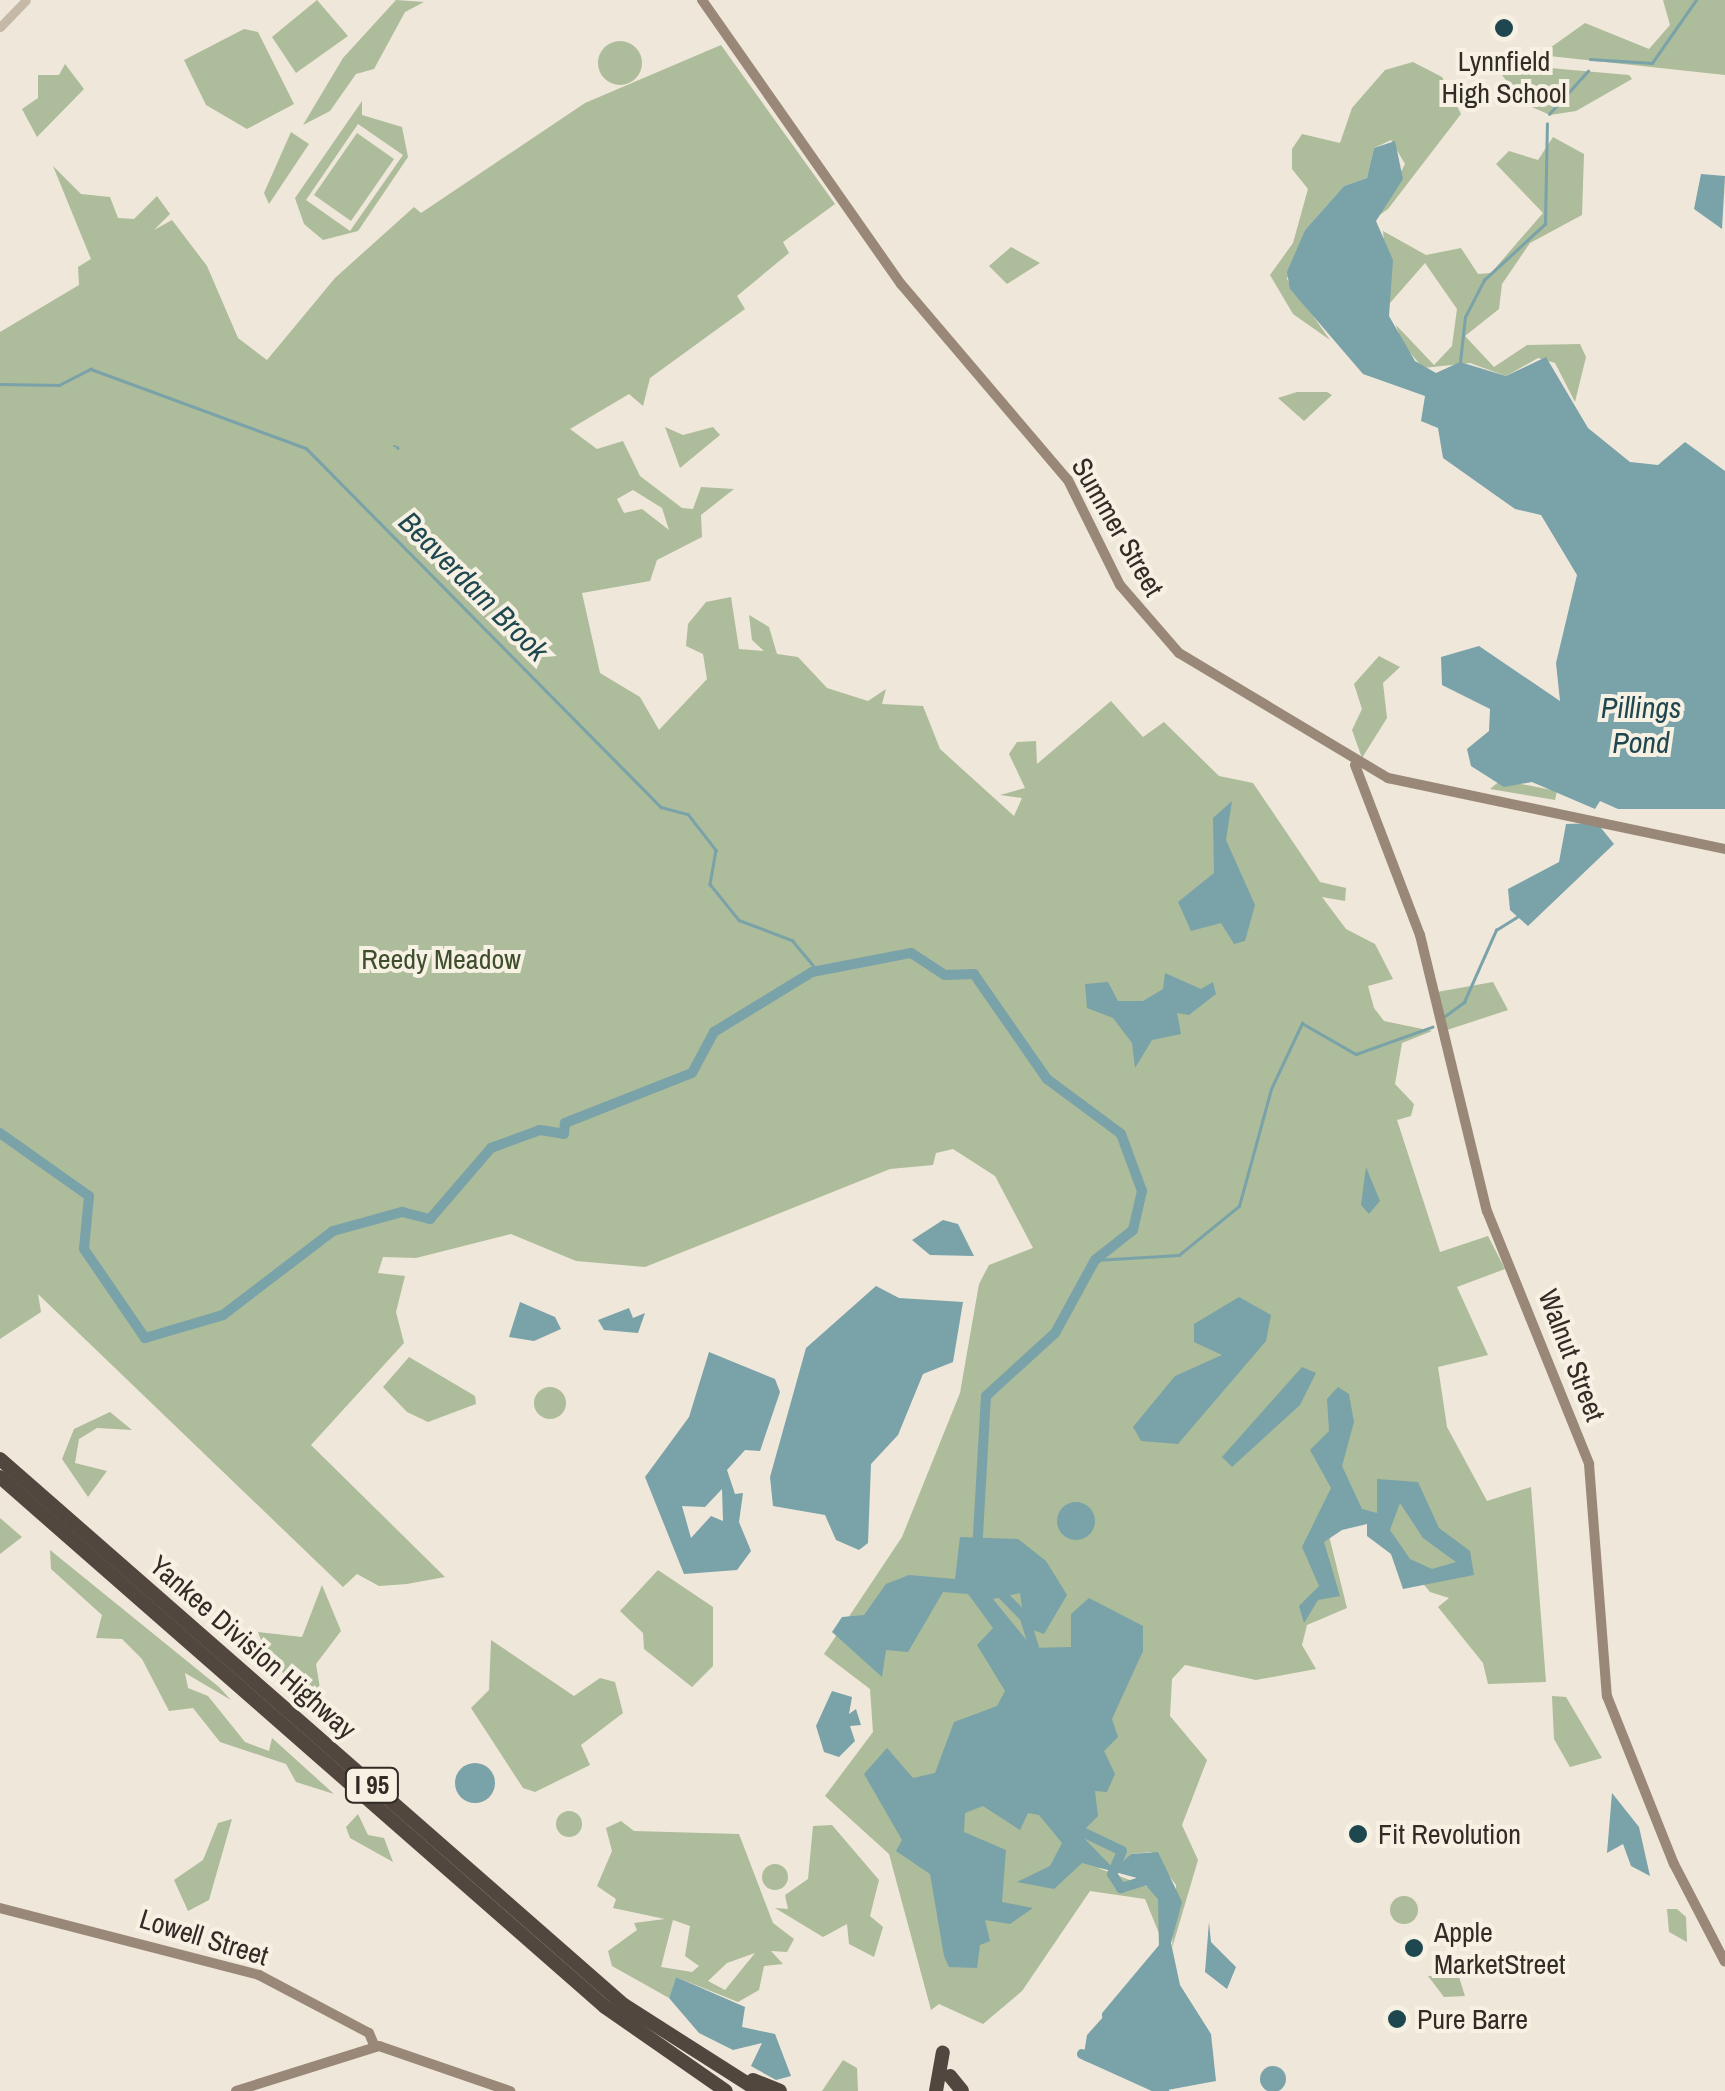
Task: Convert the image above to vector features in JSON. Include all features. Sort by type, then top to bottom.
[{"type":"highway","name":"Yankee Division Highway","points":[[0,1459],[672,2041],[759,2091]]},
{"type":"highway","name":"Yankee Division Highway","points":[[0,1477],[641,2037],[726,2091]]},
{"type":"highway","points":[[641,2037],[708,2091]]},
{"type":"highway","points":[[672,2041],[780,2091]]},
{"type":"highway","points":[[936,2091],[943,2054]]},
{"type":"highway","points":[[950,2076],[962,2091]]},
{"type":"main road","name":"Summer Street","points":[[702,0],[905,289],[1068,480],[1116,578],[1152,626],[1206,674],[1355,764],[1408,784],[1725,849]]},
{"type":"main road","name":"Walnut Street","points":[[1355,764],[1420,936],[1487,1211],[1589,1464],[1608,1696],[1674,1864],[1725,1962]]},
{"type":"main road","name":"Lowell Street","points":[[0,1908],[253,1973],[369,2033],[375,2047]]},
{"type":"main road","points":[[236,2091],[375,2047],[510,2091]]},
{"type":"street","points":[[0,27],[26,0]]},
{"type":"green space","points":[[317,0],[348,36],[296,73],[272,37]]},
{"type":"green space","points":[[396,0],[424,2],[405,12],[374,69],[356,74],[330,111],[303,125],[343,58]]},
{"type":"green space","points":[[1663,0],[1725,0],[1725,75],[1540,55],[1585,23],[1649,49],[1670,25]]},
{"type":"green space","points":[[244,29],[258,32],[294,104],[247,129],[206,105],[184,60]]},
{"type":"green space","points":[[620,41],[636,47],[642,63],[636,79],[620,85],[604,79],[598,63],[604,47]]},
{"type":"green space","name":"Reedy Meadow","points":[[721,45],[835,204],[783,242],[789,253],[737,296],[745,309],[650,378],[643,406],[629,394],[570,429],[597,449],[623,441],[640,476],[682,508],[693,509],[701,487],[734,489],[701,515],[702,537],[657,560],[650,581],[582,593],[600,673],[640,697],[659,730],[707,679],[703,654],[686,646],[688,624],[706,602],[731,597],[739,649],[764,651],[752,640],[749,615],[769,627],[777,654],[798,657],[827,688],[868,701],[886,689],[882,704],[923,706],[940,749],[1014,816],[1022,798],[1000,795],[1025,788],[1009,754],[1017,742],[1036,741],[1037,764],[1111,701],[1143,737],[1164,722],[1219,776],[1253,783],[1320,882],[1346,888],[1345,901],[1322,897],[1346,929],[1375,944],[1393,979],[1368,986],[1374,1008],[1384,1021],[1432,1031],[1402,1043],[1395,1084],[1414,1104],[1411,1116],[1397,1120],[1440,1252],[1488,1236],[1505,1269],[1457,1287],[1488,1355],[1438,1367],[1447,1427],[1487,1501],[1531,1487],[1546,1682],[1488,1684],[1483,1663],[1438,1607],[1449,1598],[1430,1592],[1375,1526],[1356,1520],[1329,1536],[1347,1608],[1307,1625],[1302,1645],[1316,1669],[1256,1680],[1185,1665],[1172,1679],[1170,1716],[1207,1760],[1182,1825],[1198,1860],[1172,1948],[1176,1885],[1151,1852],[1131,1854],[1114,1869],[1098,1868],[1156,1890],[1162,1897],[1168,1940],[1165,1948],[1145,1899],[1090,1891],[1022,1991],[983,2024],[939,2004],[931,2010],[889,1854],[825,1796],[873,1732],[870,1689],[824,1654],[902,1537],[960,1393],[979,1284],[989,1265],[1033,1248],[995,1176],[953,1149],[936,1153],[933,1165],[890,1169],[645,1267],[576,1261],[511,1234],[416,1258],[383,1257],[378,1273],[405,1276],[396,1312],[404,1343],[311,1445],[445,1577],[407,1584],[379,1586],[357,1574],[343,1587],[38,1294],[41,1312],[0,1339],[0,332],[79,285],[78,267],[91,259],[53,166],[81,194],[110,197],[118,218],[134,219],[157,196],[170,214],[154,230],[172,220],[207,266],[238,338],[267,360],[335,278],[414,207],[421,213],[585,103]],"holes":[[[633,490],[662,508],[669,530],[642,509],[624,513],[617,499]]]},
{"type":"green space","points":[[1413,62],[1442,77],[1461,114],[1388,209],[1378,216],[1405,164],[1391,140],[1374,148],[1367,178],[1344,186],[1305,230],[1287,279],[1330,340],[1293,314],[1270,275],[1293,243],[1308,189],[1292,169],[1292,149],[1302,134],[1340,143],[1352,108],[1385,70]]},
{"type":"green space","points":[[1493,63],[1629,75],[1632,79],[1576,111],[1550,115],[1523,103]]},
{"type":"green space","points":[[65,64],[84,89],[37,137],[22,109],[38,98],[38,75],[59,75]]},
{"type":"green space","points":[[362,101],[362,115],[402,127],[408,157],[358,231],[323,240],[304,224],[295,198]],"holes":[[[358,124],[403,155],[350,231],[306,200]]]},
{"type":"green space","points":[[291,132],[309,144],[269,204],[264,193]]},
{"type":"green space","points":[[357,133],[394,159],[351,221],[314,195]]},
{"type":"green space","points":[[1553,137],[1584,154],[1582,215],[1530,243],[1502,284],[1499,309],[1465,336],[1494,367],[1527,345],[1580,344],[1586,357],[1575,402],[1555,363],[1538,358],[1506,376],[1470,363],[1423,368],[1402,343],[1396,325],[1434,365],[1452,346],[1457,309],[1425,263],[1390,303],[1383,231],[1426,255],[1461,248],[1478,274],[1491,273],[1543,213],[1496,164],[1509,151],[1538,160]]},
{"type":"green space","points":[[1011,247],[1040,263],[1007,284],[989,266]]},
{"type":"green space","points":[[1297,392],[1332,395],[1304,421],[1278,398]]},
{"type":"green space","points":[[665,427],[683,435],[713,427],[720,435],[680,468]]},
{"type":"green space","points":[[1379,656],[1400,667],[1383,683],[1387,718],[1362,758],[1352,730],[1362,709],[1354,684]]},
{"type":"green space","points":[[1501,780],[1557,791],[1555,800],[1490,789]]},
{"type":"green space","points":[[1493,982],[1508,1010],[1444,1031],[1437,992]]},
{"type":"green space","points":[[409,1357],[475,1396],[476,1404],[428,1422],[407,1412],[383,1387]]},
{"type":"green space","points":[[550,1387],[561,1392],[566,1403],[561,1414],[550,1419],[539,1414],[534,1403],[539,1392]]},
{"type":"green space","points":[[110,1412],[132,1430],[97,1428],[79,1439],[75,1463],[107,1471],[88,1497],[62,1459],[74,1429]]},
{"type":"green space","points":[[0,1518],[22,1537],[0,1554]]},
{"type":"green space","points":[[50,1550],[219,1687],[231,1700],[185,1673],[188,1688],[208,1696],[245,1742],[269,1751],[272,1738],[334,1794],[296,1782],[286,1764],[220,1742],[193,1708],[169,1711],[142,1659],[122,1639],[96,1638],[102,1615],[51,1569]]},
{"type":"green space","points":[[658,1570],[713,1607],[713,1666],[692,1687],[644,1649],[643,1633],[620,1611]]},
{"type":"green space","points":[[322,1585],[341,1631],[316,1664],[322,1700],[313,1710],[269,1656],[261,1663],[252,1654],[262,1643],[258,1632],[302,1637]]},
{"type":"green space","points":[[491,1640],[574,1696],[600,1678],[615,1682],[623,1713],[581,1745],[590,1765],[535,1792],[523,1788],[471,1708],[489,1690]]},
{"type":"green space","points":[[1552,1696],[1566,1697],[1602,1758],[1570,1767],[1554,1739]]},
{"type":"green space","points":[[569,1811],[578,1815],[582,1824],[578,1833],[569,1837],[560,1833],[556,1824],[560,1815]]},
{"type":"green space","points":[[358,1814],[368,1835],[384,1838],[393,1862],[350,1838],[346,1827]]},
{"type":"green space","points":[[232,1819],[209,1900],[188,1911],[174,1880],[203,1860],[218,1823]]},
{"type":"green space","points":[[621,1821],[634,1831],[739,1834],[773,1923],[794,1939],[787,1952],[771,1951],[783,1964],[764,1966],[759,1990],[738,2002],[676,1977],[669,1998],[612,1966],[608,1951],[637,1930],[634,1923],[665,1919],[613,1908],[616,1899],[597,1886],[612,1851],[606,1828]],"holes":[[[673,1920],[690,1926],[685,1956],[699,1966],[692,1972],[661,1967]],[[755,1953],[725,1990],[708,1981],[727,1963]]]},
{"type":"green space","points":[[832,1825],[879,1880],[870,1916],[883,1927],[874,1957],[849,1944],[847,1924],[823,1937],[775,1908],[788,1909],[785,1895],[808,1879],[813,1826]]},
{"type":"green space","points":[[775,1864],[784,1868],[788,1877],[784,1886],[775,1890],[766,1886],[762,1877],[766,1868]]},
{"type":"green space","points":[[1404,1896],[1414,1900],[1418,1910],[1414,1920],[1404,1924],[1394,1920],[1390,1910],[1394,1900]]},
{"type":"green space","points":[[1667,1909],[1677,1909],[1686,1917],[1687,1942],[1669,1932]]},
{"type":"green space","points":[[1428,1976],[1459,1977],[1465,1996],[1444,1997]]},
{"type":"green space","points":[[843,2060],[857,2068],[858,2091],[822,2091]]},
{"type":"water","name":"Pillings Pond","points":[[1395,141],[1403,179],[1376,221],[1393,260],[1389,316],[1415,361],[1436,373],[1460,362],[1506,376],[1546,357],[1588,428],[1630,462],[1658,465],[1685,442],[1725,471],[1725,809],[1618,809],[1600,801],[1595,809],[1532,782],[1504,787],[1471,766],[1467,749],[1489,731],[1490,709],[1442,685],[1441,657],[1479,646],[1560,701],[1556,663],[1577,575],[1541,515],[1515,509],[1443,458],[1438,428],[1421,421],[1425,396],[1363,374],[1290,289],[1287,272],[1305,230],[1344,186],[1367,178],[1374,148]]},
{"type":"water","points":[[1701,174],[1725,176],[1722,229],[1694,209]]},
{"type":"water","points":[[1232,801],[1226,840],[1255,905],[1245,941],[1234,944],[1221,923],[1191,931],[1178,902],[1214,873],[1213,818]]},
{"type":"water","points":[[1597,823],[1614,844],[1528,926],[1510,910],[1508,889],[1559,862],[1566,824]]},
{"type":"water","points":[[1165,973],[1201,989],[1213,982],[1216,994],[1189,1015],[1177,1013],[1181,1034],[1152,1040],[1135,1068],[1132,1043],[1113,1018],[1087,1008],[1085,984],[1108,982],[1118,1001],[1143,1001],[1163,989]]},
{"type":"water","points":[[1366,1167],[1380,1201],[1369,1214],[1361,1205]]},
{"type":"water","points":[[943,1220],[958,1224],[974,1256],[930,1255],[912,1240]]},
{"type":"water","points":[[876,1286],[899,1298],[963,1302],[953,1362],[923,1374],[898,1435],[871,1464],[868,1543],[859,1550],[836,1540],[825,1515],[773,1506],[770,1477],[806,1348]]},
{"type":"water","points":[[1239,1297],[1271,1315],[1266,1341],[1178,1444],[1141,1441],[1133,1427],[1175,1376],[1222,1355],[1194,1342],[1194,1324]]},
{"type":"water","points":[[520,1302],[555,1317],[561,1329],[534,1341],[509,1337]]},
{"type":"water","points":[[629,1308],[633,1318],[645,1313],[638,1333],[604,1330],[598,1320]]},
{"type":"water","points":[[709,1352],[775,1379],[780,1392],[760,1451],[745,1450],[727,1470],[735,1494],[743,1493],[739,1522],[751,1551],[737,1570],[684,1574],[645,1477],[689,1417]],"holes":[[[722,1489],[723,1521],[711,1516],[691,1538],[682,1506],[705,1507]]]},
{"type":"water","points":[[1302,1367],[1316,1373],[1300,1405],[1232,1467],[1222,1457]]},
{"type":"water","points":[[1338,1387],[1349,1394],[1354,1422],[1342,1466],[1362,1509],[1377,1513],[1377,1479],[1418,1482],[1439,1528],[1470,1551],[1474,1575],[1403,1589],[1391,1554],[1367,1536],[1367,1524],[1342,1530],[1324,1542],[1340,1596],[1318,1600],[1304,1623],[1299,1606],[1319,1586],[1302,1547],[1331,1488],[1310,1450],[1329,1431],[1327,1399]],"holes":[[[1400,1503],[1423,1538],[1456,1562],[1432,1569],[1410,1559],[1390,1530]]]},
{"type":"water","points":[[1076,1502],[1089,1508],[1095,1521],[1089,1534],[1076,1540],[1063,1534],[1057,1521],[1063,1508]]},
{"type":"water","points":[[960,1537],[1018,1539],[1046,1561],[1067,1595],[1044,1634],[1025,1627],[1020,1593],[993,1599],[1033,1648],[1071,1647],[1071,1614],[1089,1598],[1143,1626],[1143,1651],[1112,1719],[1118,1737],[1104,1751],[1115,1774],[1107,1792],[1095,1791],[1098,1816],[1080,1834],[1114,1869],[1131,1854],[1158,1852],[1182,1902],[1171,1943],[1180,1985],[1211,2034],[1216,2081],[1162,2091],[1083,2060],[1087,2035],[1165,1948],[1162,1897],[1148,1881],[1082,1863],[1054,1889],[1017,1882],[1050,1866],[1062,1843],[1039,1815],[1028,1813],[1020,1830],[983,1806],[965,1813],[964,1832],[1006,1850],[1002,1902],[1033,1908],[1010,1924],[985,1920],[990,1941],[980,1945],[977,1968],[949,1967],[930,1874],[896,1851],[902,1840],[864,1774],[887,1748],[913,1778],[935,1773],[954,1722],[997,1706],[1005,1691],[977,1645],[993,1628],[968,1594],[943,1592],[908,1652],[886,1650],[882,1677],[832,1632],[842,1617],[864,1615],[886,1584],[909,1575],[955,1579]]},
{"type":"water","points":[[832,1691],[852,1697],[849,1714],[856,1709],[861,1725],[850,1726],[855,1741],[839,1757],[824,1752],[816,1726]]},
{"type":"water","points":[[475,1763],[489,1769],[495,1783],[489,1797],[475,1803],[461,1797],[455,1783],[461,1769]]},
{"type":"water","points":[[1612,1793],[1639,1827],[1650,1876],[1631,1866],[1623,1844],[1607,1853]]},
{"type":"water","points":[[1209,1922],[1211,1942],[1236,1967],[1227,1989],[1205,1972]]},
{"type":"water","points":[[676,1977],[745,2007],[742,2027],[775,2034],[791,2076],[776,2080],[751,2066],[762,2043],[733,2050],[699,2033],[669,1998]]},
{"type":"water","points":[[1273,2066],[1282,2070],[1286,2079],[1282,2088],[1273,2092],[1264,2088],[1260,2079],[1264,2070]]},
{"type":"waterway","points":[[1590,59],[1652,63],[1696,0]]},
{"type":"waterway","points":[[1549,114],[1588,71]]},
{"type":"waterway","points":[[1460,362],[1465,317],[1484,280],[1545,224],[1547,124]]},
{"type":"waterway","name":"Beaverdam Brook","points":[[0,384],[59,385],[91,369],[306,448],[661,807],[688,814],[716,850],[710,884],[739,920],[792,940],[818,971]]},
{"type":"waterway","points":[[1445,1016],[1464,1002],[1496,930],[1518,916]]},
{"type":"waterway","points":[[0,1133],[89,1196],[84,1249],[145,1338],[223,1315],[333,1231],[402,1212],[430,1219],[491,1148],[540,1130],[564,1134],[565,1123],[692,1073],[714,1032],[812,972],[911,953],[945,975],[974,974],[1047,1079],[1121,1134],[1142,1191],[1133,1230],[1095,1260],[1055,1333],[986,1396],[977,1552]]},
{"type":"waterway","points":[[1095,1260],[1179,1255],[1239,1206],[1271,1089],[1302,1023],[1356,1054],[1432,1027]]},
{"type":"waterway","points":[[1000,1592],[1025,1618],[1038,1661]]},
{"type":"waterway","points":[[1072,1827],[1122,1851],[1112,1874],[1121,1888],[1148,1880],[1163,1897],[1164,1947],[1107,2015]]},
{"type":"waterway","points":[[1082,2054],[1164,2091]]},
{"type":"place","name":"Lynnfield High School","points":[[1504,28]]},
{"type":"place","name":"Fit Revolution","points":[[1358,1834]]},
{"type":"place","name":"Apple MarketStreet","points":[[1414,1948]]},
{"type":"place","name":"Pure Barre","points":[[1397,2019]]}]
